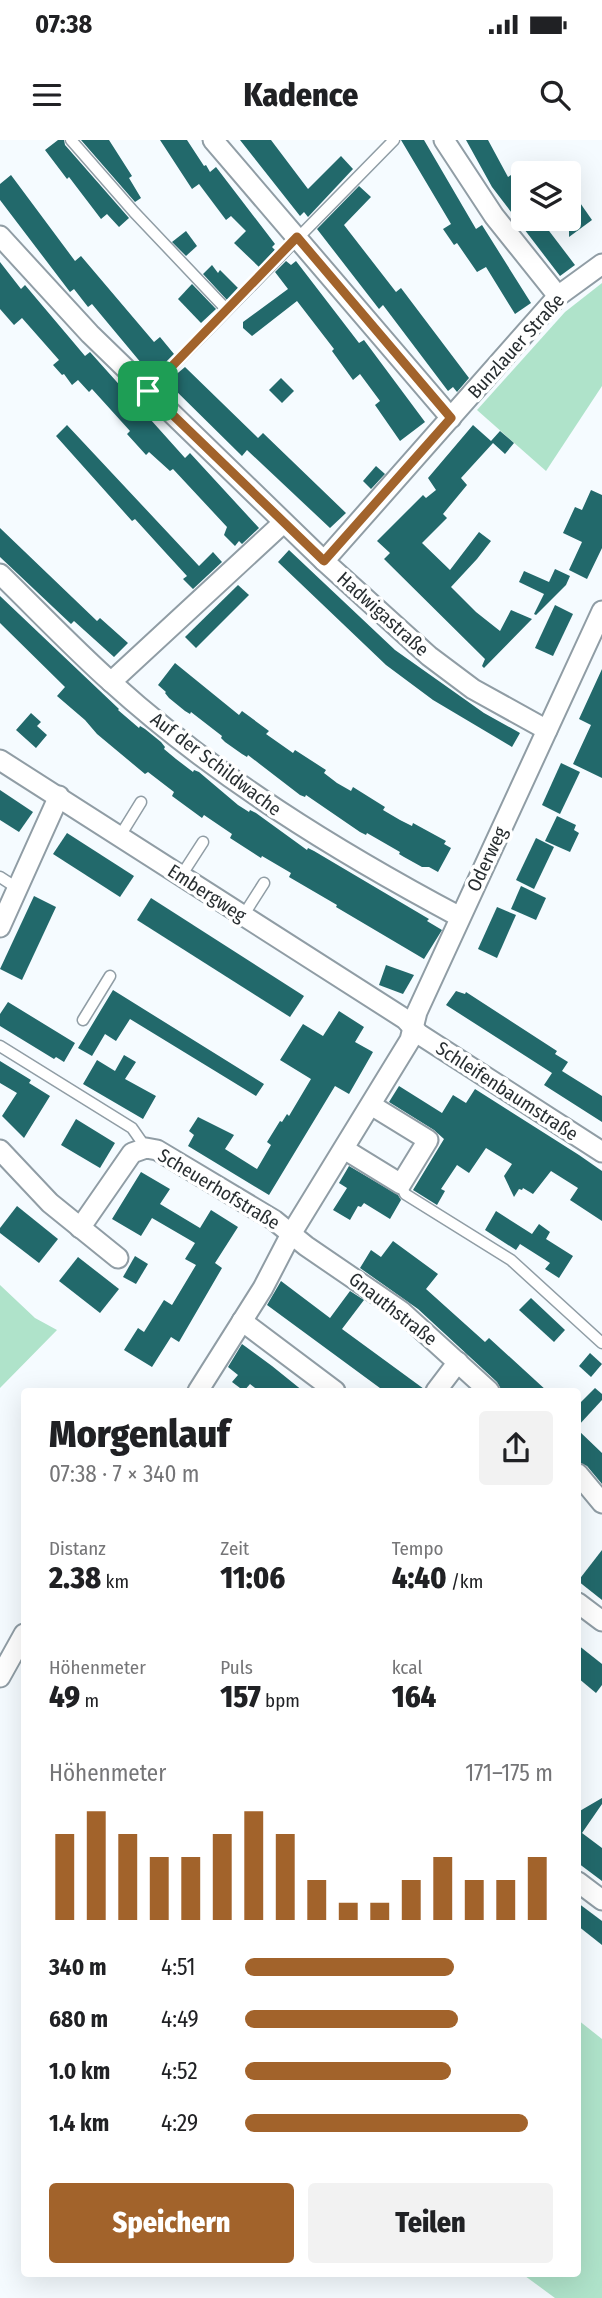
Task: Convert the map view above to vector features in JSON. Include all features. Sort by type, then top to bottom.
[{"type":"street","points":[[213,140],[451,418]]},
{"type":"street","points":[[444,140],[494,216],[558,296]]},
{"type":"street","name":"Hadwigastraße","points":[[0,236],[90,334],[148,391],[283,523],[429,656],[473,689],[547,730]]},
{"type":"street","name":"Bunzlauer Straße","points":[[324,561],[558,296],[602,264]]},
{"type":"street","points":[[111,682],[283,523]]},
{"type":"street","name":"Auf der Schildwache","points":[[0,574],[111,682],[181,741],[250,792],[334,847],[460,917]]},
{"type":"street","name":"Oderweg","points":[[200,1388],[263,1288],[291,1234],[410,1040],[417,1012],[602,611]]},
{"type":"street","name":"Embergweg","points":[[0,760],[405,1018],[413,1027]]},
{"type":"street","points":[[0,928],[59,796]]},
{"type":"street","name":"Schleifenbaumstraße","points":[[413,1027],[419,1034],[602,1152]]},
{"type":"street","points":[[344,1149],[401,1184],[428,1140],[371,1105]]},
{"type":"street","name":"Scheuerhofstraße","points":[[80,1228],[132,1153],[146,1148],[157,1150],[274,1220],[291,1234]]},
{"type":"street","points":[[0,1150],[51,1203],[118,1258]]},
{"type":"street","name":"Gnauthstraße","points":[[291,1234],[401,1311],[486,1388]]},
{"type":"street","points":[[242,1321],[331,1388]]},
{"type":"street","points":[[438,1388],[458,1362]]},
{"type":"street","points":[[581,1478],[602,1503]]},
{"type":"street","points":[[581,1605],[602,1621]]},
{"type":"street","points":[[0,1677],[21,1639]]},
{"type":"street","points":[[581,1884],[602,1900]]},
{"type":"lane","points":[[71,140],[134,212],[226,309]]},
{"type":"lane","points":[[148,391],[394,140]]},
{"type":"lane","points":[[120,836],[141,802]]},
{"type":"lane","points":[[181,876],[203,842]]},
{"type":"lane","points":[[0,877],[17,888]]},
{"type":"lane","points":[[243,916],[264,883]]},
{"type":"lane","points":[[83,1020],[110,976]]},
{"type":"lane","name":"Scheuerhofstraße","points":[[0,1046],[132,1128],[146,1148]]},
{"type":"lane","points":[[401,1184],[405,1194],[517,1264],[602,1343]]},
{"type":"green space","points":[[602,283],[602,386],[546,471],[477,410],[565,312]]},
{"type":"green space","points":[[0,1285],[35,1318],[57,1330],[0,1388]]},
{"type":"green space","points":[[581,2022],[602,2039],[602,2298],[555,2298],[526,2277],[581,2277]]},
{"type":"building","points":[[58,140],[64,140],[65,145],[129,218],[119,227],[107,214],[101,219],[45,150]]},
{"type":"building","points":[[81,140],[109,140],[132,176],[129,178],[141,198],[135,202]]},
{"type":"building","points":[[160,140],[187,140],[210,172],[216,167],[275,244],[272,247],[275,250],[259,267],[234,243],[246,231],[231,216],[226,220],[199,184],[192,189]]},
{"type":"building","points":[[240,140],[271,140],[308,189],[341,156],[353,169],[308,217],[304,212],[300,216]]},
{"type":"building","points":[[401,140],[424,140],[476,229],[482,225],[531,303],[515,314],[486,267],[477,272],[457,243],[454,245],[443,229],[451,224]]},
{"type":"building","points":[[466,140],[488,140],[508,177],[511,175],[511,212],[492,187]]},
{"type":"building","points":[[11,175],[75,261],[81,256],[154,342],[160,337],[174,354],[152,376],[92,304],[88,307],[74,289],[70,292],[0,200],[0,184]]},
{"type":"building","points":[[359,186],[371,197],[344,225],[396,292],[401,288],[469,378],[457,392],[453,387],[448,391],[383,305],[379,309],[317,229]]},
{"type":"building","points":[[581,204],[592,220],[581,228]]},
{"type":"building","points":[[186,231],[197,246],[186,256],[172,242]]},
{"type":"building","points":[[526,231],[549,231],[575,265],[560,276]]},
{"type":"building","points":[[286,261],[291,265],[296,261],[359,343],[364,340],[425,422],[400,441],[375,405],[380,401],[360,374],[353,380],[332,351],[334,349],[297,301],[252,336],[243,328],[243,322],[288,289],[275,272]]},
{"type":"building","points":[[0,262],[21,289],[25,285],[85,356],[90,352],[185,458],[190,453],[259,528],[242,544],[239,541],[235,546],[224,535],[227,527],[173,469],[170,471],[149,452],[146,455],[127,434],[130,431],[92,389],[89,392],[78,380],[72,385],[64,374],[62,375],[53,365],[59,360],[22,318],[14,325],[0,309]]},
{"type":"building","points":[[212,265],[238,288],[227,300],[203,274]]},
{"type":"building","points":[[192,284],[216,309],[201,323],[178,299]]},
{"type":"building","points":[[185,367],[258,438],[263,433],[346,513],[330,528],[247,450],[242,456],[167,382]]},
{"type":"building","points":[[281,378],[294,391],[282,403],[269,390]]},
{"type":"building","points":[[67,425],[199,566],[213,552],[222,562],[193,589],[183,579],[187,576],[135,519],[132,521],[56,436]]},
{"type":"building","points":[[473,425],[491,441],[500,431],[514,443],[505,454],[493,443],[461,478],[467,485],[443,514],[447,518],[422,543],[450,570],[479,532],[491,541],[451,587],[500,631],[511,610],[532,619],[484,668],[482,666],[485,659],[384,559],[390,553],[377,541],[423,495],[426,498],[436,490],[428,478]]},
{"type":"building","points":[[376,466],[385,474],[371,489],[363,481]]},
{"type":"building","points":[[591,490],[602,495],[602,548],[587,579],[569,570],[582,542],[563,533],[575,507],[582,510]]},
{"type":"building","points":[[0,528],[97,621],[100,618],[128,643],[114,657],[74,621],[71,624],[0,557]]},
{"type":"building","points":[[289,550],[395,650],[484,713],[520,733],[512,747],[433,700],[386,665],[278,562]]},
{"type":"building","points":[[555,569],[570,576],[566,585],[536,615],[534,614],[544,594],[519,582],[524,571],[549,582]]},
{"type":"building","points":[[238,585],[249,595],[196,648],[185,637]]},
{"type":"building","points":[[0,596],[118,710],[161,742],[164,749],[193,772],[199,772],[238,805],[256,813],[307,850],[308,848],[314,851],[429,919],[427,921],[442,930],[424,959],[289,877],[291,873],[230,838],[232,834],[204,815],[202,818],[172,796],[174,792],[148,772],[145,774],[97,734],[57,696],[65,687],[0,623]]},
{"type":"building","points":[[555,605],[573,614],[553,656],[535,648]]},
{"type":"building","points":[[175,663],[239,715],[242,711],[269,731],[266,734],[293,753],[295,750],[326,770],[324,773],[337,783],[351,791],[353,787],[400,820],[412,826],[413,823],[446,841],[444,844],[451,848],[438,872],[404,857],[367,833],[366,835],[360,832],[306,795],[300,795],[248,755],[247,757],[225,742],[222,736],[191,712],[190,714],[185,711],[158,685]]},
{"type":"building","points":[[602,669],[602,778],[573,764],[591,725],[579,719]]},
{"type":"building","points":[[31,713],[41,722],[37,726],[47,735],[36,748],[16,730]]},
{"type":"building","points":[[561,763],[580,772],[560,814],[542,805]]},
{"type":"building","points":[[0,790],[33,812],[19,832],[0,820]]},
{"type":"building","points":[[557,816],[576,825],[574,830],[579,833],[570,852],[545,841]]},
{"type":"building","points":[[67,833],[134,876],[120,897],[53,854]]},
{"type":"building","points":[[536,838],[554,847],[534,889],[516,880]]},
{"type":"building","points":[[521,886],[546,898],[536,920],[511,909]]},
{"type":"building","points":[[34,896],[56,907],[22,980],[0,969]]},
{"type":"building","points":[[151,898],[304,996],[290,1017],[137,920]]},
{"type":"building","points":[[497,907],[516,915],[497,958],[478,949]]},
{"type":"building","points":[[386,965],[414,975],[403,994],[379,985]]},
{"type":"building","points":[[113,990],[264,1084],[256,1096],[130,1019],[116,1041],[105,1034],[92,1056],[78,1048]]},
{"type":"building","points":[[456,991],[466,992],[557,1051],[555,1054],[568,1062],[562,1071],[602,1096],[602,1122],[544,1085],[552,1073],[446,1005]]},
{"type":"building","points":[[8,1002],[75,1043],[64,1062],[56,1057],[54,1059],[0,1026],[0,1014]]},
{"type":"building","points":[[339,1011],[364,1027],[355,1042],[373,1052],[349,1094],[335,1086],[269,1195],[188,1146],[194,1135],[189,1131],[198,1117],[234,1135],[225,1149],[257,1169],[271,1145],[267,1142],[280,1121],[282,1122],[287,1114],[289,1116],[311,1079],[280,1060],[303,1024],[323,1036]]},
{"type":"building","points":[[124,1055],[136,1062],[125,1079],[156,1096],[143,1119],[83,1084],[97,1060],[115,1071]]},
{"type":"building","points":[[0,1061],[31,1080],[29,1083],[50,1096],[24,1138],[2,1116],[17,1093],[0,1083]]},
{"type":"building","points":[[399,1086],[442,1113],[453,1095],[466,1103],[475,1089],[579,1155],[602,1171],[602,1221],[570,1200],[578,1188],[551,1171],[533,1194],[523,1188],[519,1189],[514,1197],[504,1176],[512,1164],[486,1148],[469,1173],[457,1165],[441,1189],[445,1191],[437,1205],[413,1190],[444,1139],[389,1102]]},
{"type":"building","points":[[76,1119],[115,1143],[100,1168],[61,1145]]},
{"type":"building","points":[[349,1166],[398,1195],[401,1200],[390,1219],[364,1203],[361,1207],[358,1206],[350,1220],[333,1210],[347,1188],[339,1183]]},
{"type":"building","points":[[141,1172],[170,1189],[160,1204],[200,1228],[211,1210],[238,1227],[215,1263],[222,1268],[179,1342],[171,1337],[152,1367],[124,1350],[138,1328],[144,1332],[164,1300],[172,1305],[196,1265],[185,1259],[195,1243],[152,1218],[141,1236],[112,1219]]},
{"type":"building","points":[[17,1206],[58,1239],[39,1263],[0,1233],[0,1228]]},
{"type":"building","points":[[496,1211],[532,1234],[539,1224],[550,1232],[546,1239],[573,1256],[559,1278],[545,1269],[550,1263],[520,1244],[516,1250],[485,1230]]},
{"type":"building","points":[[393,1241],[438,1274],[426,1289],[485,1342],[489,1338],[544,1388],[500,1388],[418,1309],[360,1268],[371,1250],[381,1257]]},
{"type":"building","points":[[135,1256],[148,1264],[136,1284],[123,1277]]},
{"type":"building","points":[[78,1257],[119,1289],[100,1313],[59,1281]]},
{"type":"building","points":[[281,1281],[330,1318],[350,1291],[364,1300],[342,1329],[423,1388],[380,1388],[267,1305]]},
{"type":"building","points":[[531,1298],[565,1330],[554,1342],[519,1310]]},
{"type":"building","points":[[242,1344],[299,1388],[255,1388],[250,1384],[247,1388],[240,1388],[232,1382],[238,1375],[228,1367]]},
{"type":"building","points":[[590,1353],[602,1364],[591,1377],[579,1366]]},
{"type":"building","points":[[595,1388],[602,1394],[602,1400],[581,1423],[581,1402]]},
{"type":"building","points":[[581,1433],[602,1453],[602,1484],[587,1466],[581,1463]]},
{"type":"building","points":[[602,1550],[602,1600],[581,1583],[581,1577]]},
{"type":"building","points":[[581,1647],[602,1664],[602,1685],[596,1693],[581,1680]]},
{"type":"building","points":[[602,1798],[602,1804],[582,1833],[602,1848],[602,1881],[581,1865],[581,1810]]},
{"type":"building","points":[[581,1905],[602,1921],[602,1945],[581,1928]]},
{"type":"route","points":[[297,237],[451,418],[324,561],[148,391],[297,237]]}]
